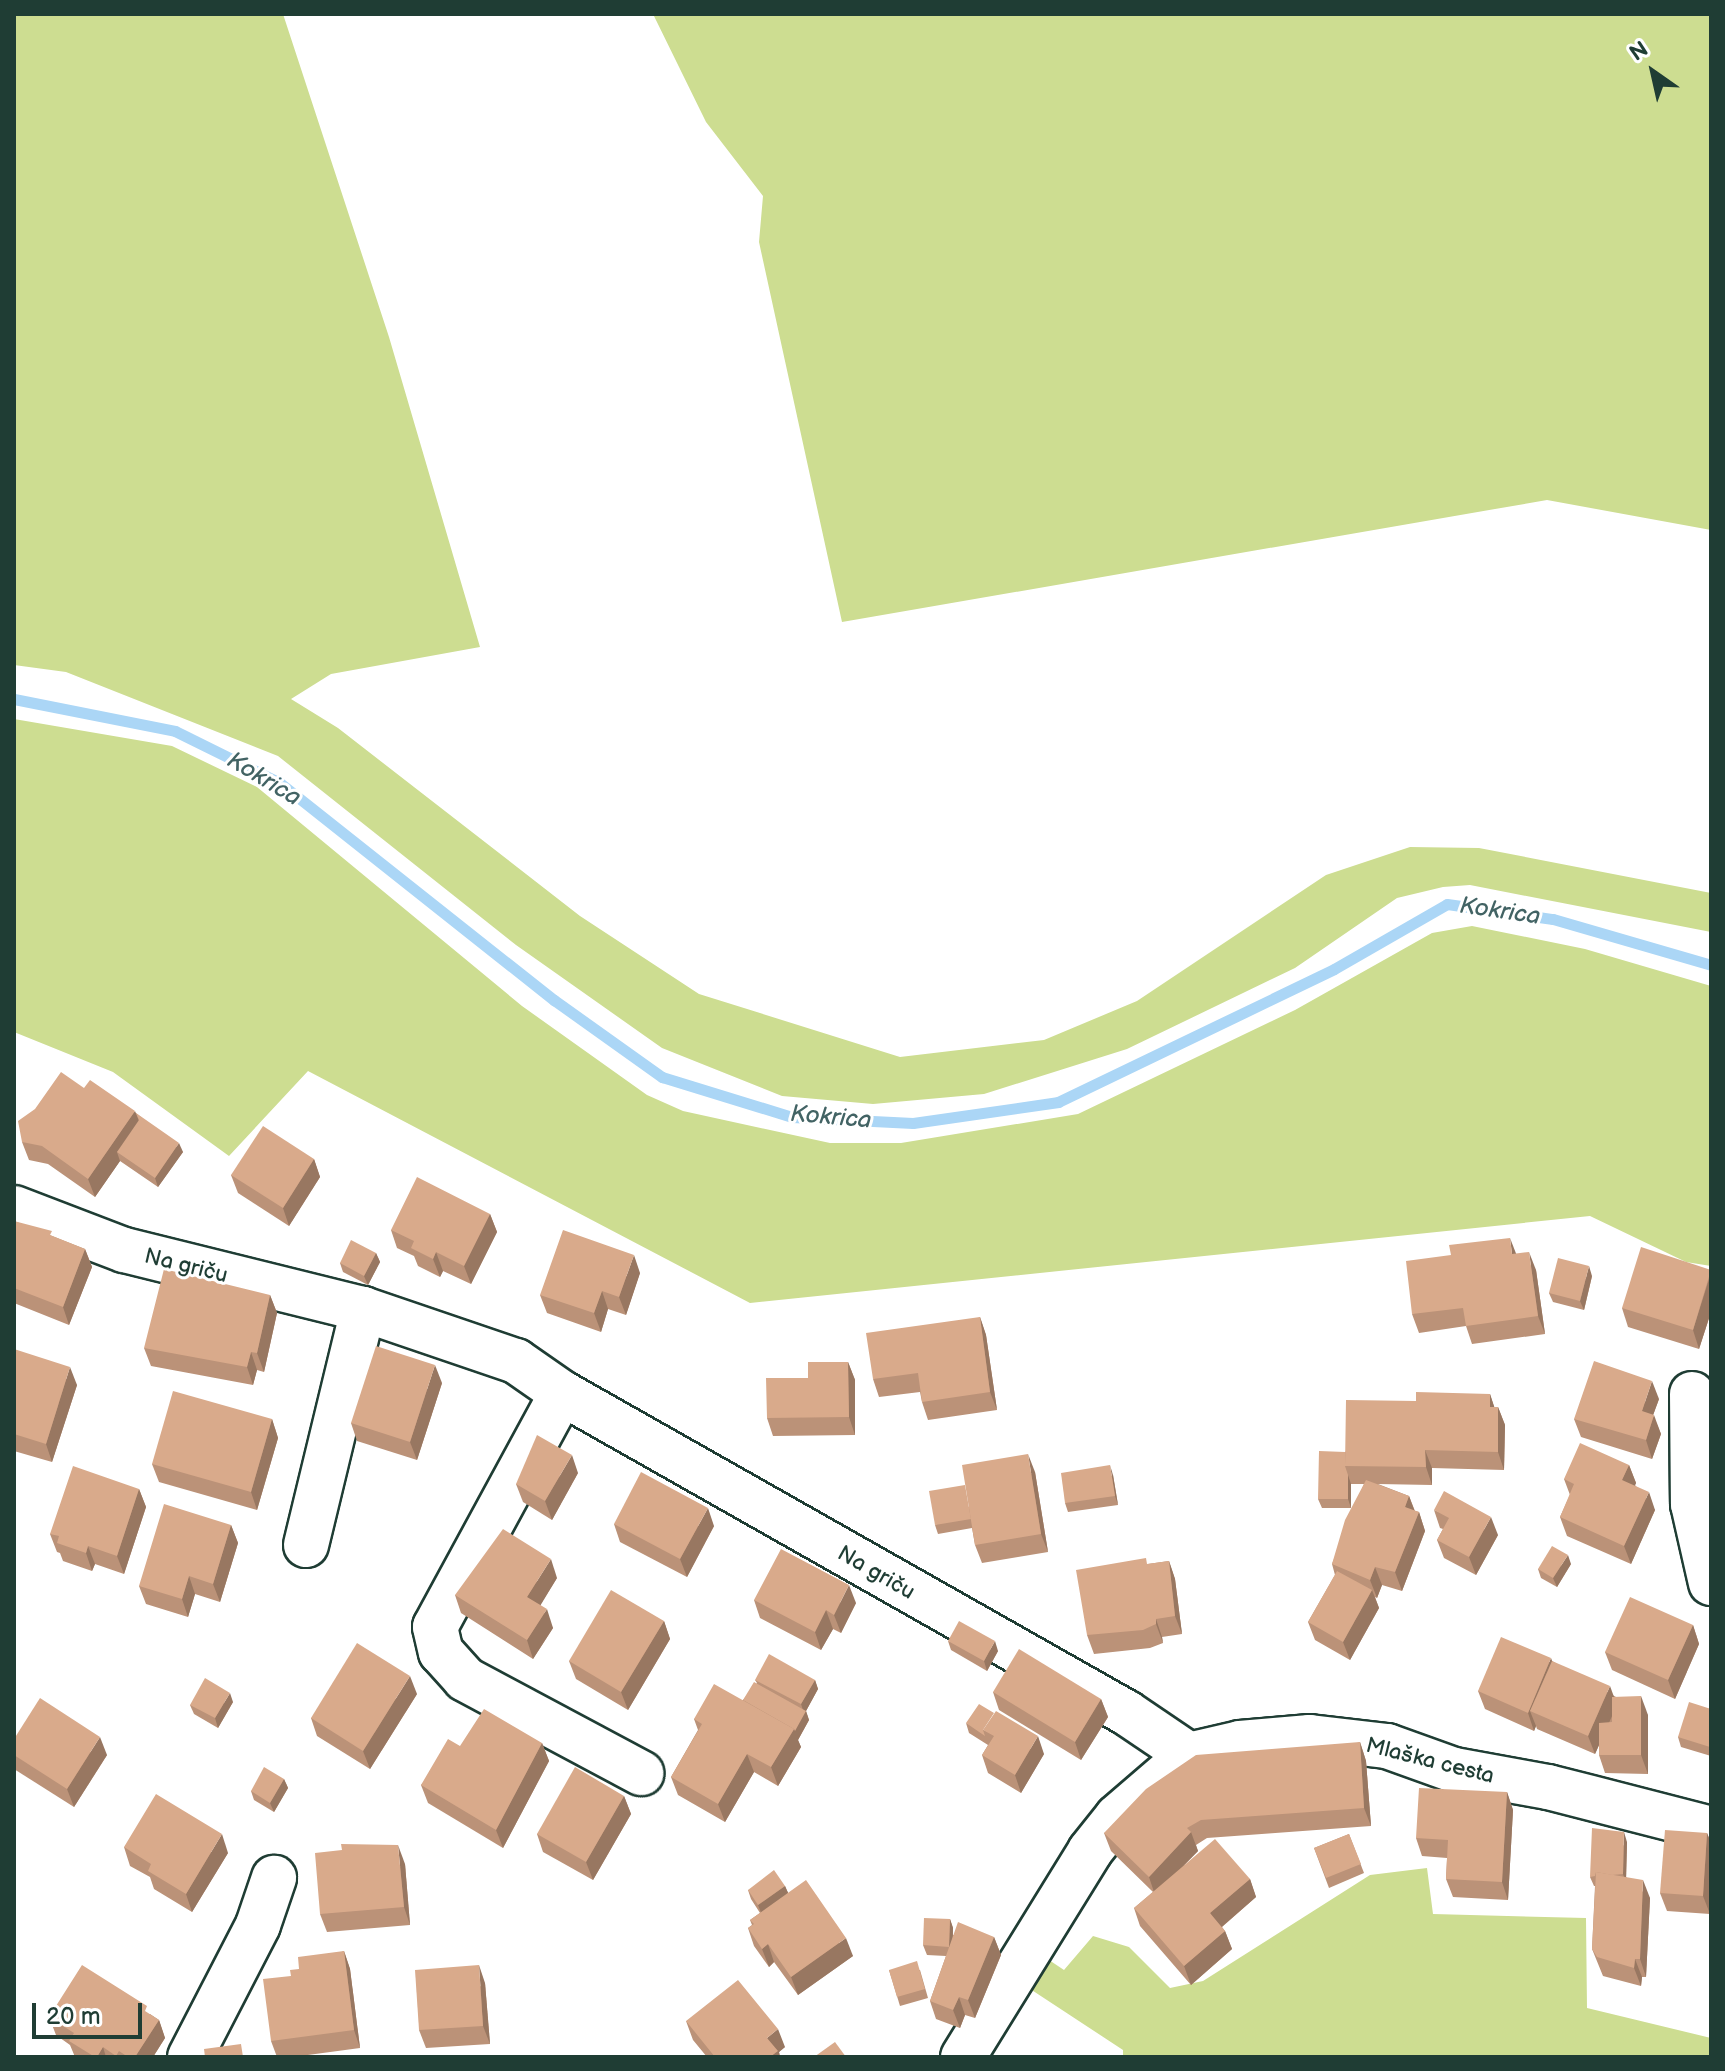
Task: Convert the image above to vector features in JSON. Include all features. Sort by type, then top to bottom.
[{"type":"street","name":"Na griču","points":[[14,1208],[124,1250],[363,1309],[516,1361],[562,1393],[1127,1713],[1189,1755]]},
{"type":"street","points":[[306,1545],[363,1309]]},
{"type":"street","points":[[562,1393],[435,1627],[441,1652],[465,1679],[641,1773]]},
{"type":"street","points":[[1692,1394],[1693,1504],[1711,1583]]},
{"type":"street","name":"Mlaška cesta","points":[[963,2057],[1090,1851],[1117,1817],[1189,1755],[1240,1743],[1310,1737],[1387,1746],[1454,1770],[1548,1787],[1711,1829]]},
{"type":"street","points":[[190,2057],[258,1925],[274,1878]]},
{"type":"green space","points":[[14,14],[283,14],[389,337],[480,647],[331,674],[291,699],[338,728],[580,916],[699,994],[900,1057],[1044,1040],[1137,1001],[1326,875],[1410,847],[1479,848],[1711,893],[1711,932],[1470,885],[1443,887],[1397,898],[1295,968],[1127,1049],[984,1094],[873,1104],[782,1096],[662,1048],[516,945],[278,756],[66,672],[14,665]]},
{"type":"green space","points":[[653,14],[1711,14],[1711,530],[1547,500],[842,622],[759,242],[763,196],[706,122]]},
{"type":"green space","points":[[14,719],[172,746],[257,787],[522,1006],[647,1095],[683,1111],[830,1143],[901,1143],[1078,1114],[1295,1010],[1432,933],[1472,926],[1585,949],[1711,986],[1711,1266],[1686,1262],[1590,1216],[750,1303],[308,1071],[229,1156],[113,1072],[14,1032]]},
{"type":"green space","points":[[1427,1868],[1433,1914],[1586,1918],[1587,2008],[1711,2038],[1711,2057],[1123,2057],[1123,2050],[1018,1981],[1037,1952],[1064,1970],[1093,1936],[1129,1947],[1170,1988],[1203,1981],[1370,1875]]},
{"type":"building","points":[[61,1072],[84,1088],[90,1080],[135,1111],[88,1179],[42,1146],[22,1142],[18,1121],[35,1109]]},
{"type":"building","points":[[136,1113],[179,1143],[155,1178],[117,1152],[139,1120]]},
{"type":"building","points":[[263,1126],[314,1159],[283,1208],[231,1175]]},
{"type":"building","points":[[417,1177],[490,1214],[464,1266],[436,1252],[433,1259],[411,1248],[414,1241],[391,1230]]},
{"type":"building","points":[[14,1221],[52,1231],[50,1235],[85,1249],[63,1307],[14,1288]]},
{"type":"building","points":[[563,1230],[634,1255],[619,1297],[602,1291],[594,1313],[540,1295]]},
{"type":"building","points":[[1510,1238],[1512,1254],[1529,1252],[1538,1316],[1466,1326],[1463,1308],[1412,1314],[1406,1261],[1451,1255],[1449,1245]]},
{"type":"building","points":[[351,1240],[376,1253],[364,1276],[340,1263]]},
{"type":"building","points":[[1641,1247],[1711,1270],[1693,1330],[1622,1308]]},
{"type":"building","points":[[1558,1258],[1589,1266],[1580,1301],[1549,1293]]},
{"type":"building","points":[[164,1269],[270,1295],[257,1353],[251,1352],[247,1367],[144,1348]]},
{"type":"building","points":[[980,1317],[990,1392],[922,1402],[918,1373],[873,1379],[866,1333]]},
{"type":"building","points":[[376,1346],[435,1365],[410,1442],[351,1423]]},
{"type":"building","points":[[14,1349],[70,1367],[46,1444],[14,1434]]},
{"type":"building","points":[[1594,1361],[1652,1381],[1642,1411],[1654,1415],[1646,1440],[1574,1419]]},
{"type":"building","points":[[808,1362],[848,1362],[849,1417],[767,1418],[766,1378],[808,1378]]},
{"type":"building","points":[[173,1391],[272,1419],[251,1492],[152,1464]]},
{"type":"building","points":[[1416,1392],[1490,1394],[1490,1407],[1498,1407],[1498,1452],[1425,1450],[1426,1467],[1345,1466],[1346,1400],[1416,1401]]},
{"type":"building","points":[[537,1435],[572,1455],[545,1501],[516,1484]]},
{"type":"building","points":[[1580,1443],[1629,1465],[1622,1480],[1649,1492],[1624,1546],[1560,1517],[1574,1484],[1564,1479]]},
{"type":"building","points":[[1319,1451],[1345,1452],[1348,1499],[1318,1499]]},
{"type":"building","points":[[1028,1454],[1041,1534],[975,1545],[962,1465]]},
{"type":"building","points":[[1110,1465],[1115,1496],[1065,1503],[1061,1473]]},
{"type":"building","points":[[73,1466],[139,1489],[117,1556],[88,1546],[86,1553],[57,1543],[59,1536],[50,1534]]},
{"type":"building","points":[[641,1472],[708,1508],[680,1559],[614,1524]]},
{"type":"building","points":[[1366,1480],[1409,1496],[1405,1507],[1419,1512],[1395,1572],[1375,1567],[1370,1580],[1332,1564],[1345,1520]]},
{"type":"building","points":[[965,1485],[971,1519],[935,1525],[929,1491]]},
{"type":"building","points":[[1444,1491],[1491,1517],[1469,1557],[1437,1540],[1449,1518],[1434,1510]]},
{"type":"building","points":[[164,1504],[231,1525],[213,1584],[189,1576],[182,1599],[139,1586]]},
{"type":"building","points":[[503,1529],[551,1559],[527,1597],[547,1609],[527,1640],[455,1595]]},
{"type":"building","points":[[1552,1546],[1568,1555],[1553,1578],[1538,1569]]},
{"type":"building","points":[[781,1549],[849,1585],[834,1615],[826,1610],[815,1632],[754,1600]]},
{"type":"building","points":[[1146,1558],[1147,1564],[1169,1561],[1175,1616],[1156,1619],[1156,1624],[1143,1630],[1087,1635],[1076,1570]]},
{"type":"building","points":[[1337,1571],[1372,1590],[1343,1642],[1308,1622]]},
{"type":"building","points":[[611,1590],[664,1621],[621,1692],[569,1661]]},
{"type":"building","points":[[1630,1597],[1693,1625],[1668,1680],[1605,1652]]},
{"type":"building","points":[[959,1621],[995,1641],[984,1661],[948,1641]]},
{"type":"building","points":[[1501,1637],[1551,1658],[1528,1713],[1478,1691]]},
{"type":"building","points":[[357,1643],[410,1676],[363,1751],[311,1718]]},
{"type":"building","points":[[1019,1649],[1101,1699],[1075,1742],[993,1692]]},
{"type":"building","points":[[769,1654],[815,1680],[801,1704],[755,1680]]},
{"type":"building","points":[[1552,1661],[1610,1686],[1588,1736],[1530,1711]]},
{"type":"building","points":[[205,1678],[230,1693],[215,1718],[190,1705]]},
{"type":"building","points":[[754,1682],[806,1711],[795,1731],[743,1700]]},
{"type":"building","points":[[714,1684],[794,1729],[771,1767],[747,1754],[718,1804],[671,1777],[702,1724],[694,1719]]},
{"type":"building","points":[[1641,1696],[1641,1755],[1599,1755],[1599,1723],[1612,1722],[1612,1697]]},
{"type":"building","points":[[40,1698],[100,1737],[67,1789],[14,1755],[14,1739]]},
{"type":"building","points":[[1689,1702],[1711,1709],[1710,1747],[1678,1737]]},
{"type":"building","points":[[979,1704],[994,1713],[983,1730],[985,1736],[966,1723]]},
{"type":"building","points":[[484,1709],[542,1743],[496,1830],[421,1785],[448,1739],[460,1746]]},
{"type":"building","points":[[996,1711],[1038,1736],[1015,1775],[982,1755],[994,1736],[983,1730]]},
{"type":"building","points":[[1360,1742],[1364,1808],[1201,1820],[1187,1828],[1191,1832],[1149,1877],[1104,1833],[1146,1789],[1196,1755]]},
{"type":"building","points":[[264,1767],[284,1779],[270,1803],[251,1791]]},
{"type":"building","points":[[575,1767],[624,1796],[586,1862],[537,1834]]},
{"type":"building","points":[[1419,1788],[1507,1792],[1502,1882],[1446,1879],[1448,1840],[1416,1838]]},
{"type":"building","points":[[156,1794],[222,1834],[186,1894],[148,1871],[151,1864],[124,1847]]},
{"type":"building","points":[[1592,1828],[1624,1832],[1623,1874],[1596,1872],[1595,1876],[1590,1877]]},
{"type":"building","points":[[1665,1830],[1707,1833],[1703,1896],[1660,1893]]},
{"type":"building","points":[[1349,1834],[1361,1864],[1326,1878],[1314,1848]]},
{"type":"building","points":[[1215,1839],[1250,1879],[1210,1913],[1225,1931],[1184,1966],[1134,1908]]},
{"type":"building","points":[[341,1844],[398,1845],[404,1907],[320,1914],[315,1853],[342,1850]]},
{"type":"building","points":[[774,1870],[785,1886],[758,1905],[748,1890]]},
{"type":"building","points":[[1596,1872],[1643,1880],[1640,1959],[1635,1959],[1634,1968],[1597,1957],[1592,1949]]},
{"type":"building","points":[[806,1880],[846,1938],[791,1977],[768,1944],[762,1949],[748,1928],[754,1924],[750,1920]]},
{"type":"building","points":[[924,1918],[950,1919],[949,1947],[923,1945]]},
{"type":"building","points":[[958,1922],[994,1937],[968,2000],[959,1997],[953,2010],[930,2001]]},
{"type":"building","points":[[344,1951],[354,2030],[271,2041],[263,1979],[291,1976],[290,1970],[299,1969],[298,1957]]},
{"type":"building","points":[[917,1961],[925,1989],[897,1997],[889,1970]]},
{"type":"building","points":[[82,1965],[147,2006],[145,2011],[159,2020],[135,2057],[128,2057],[119,2051],[116,2056],[103,2047],[95,2057],[69,2041],[74,2033],[49,2017]]},
{"type":"building","points":[[479,1965],[483,2026],[419,2030],[415,1970]]},
{"type":"building","points":[[738,1980],[778,2029],[767,2038],[778,2051],[770,2057],[715,2057],[686,2021]]},
{"type":"building","points":[[835,2042],[846,2057],[814,2057]]},
{"type":"building","points":[[241,2044],[243,2057],[205,2057],[204,2049]]},
{"type":"waterway","name":"Kokrica","points":[[14,699],[175,731],[280,783],[554,1000],[662,1077],[792,1117],[913,1123],[1058,1102],[1334,969],[1447,904],[1553,919],[1711,965]]}]
